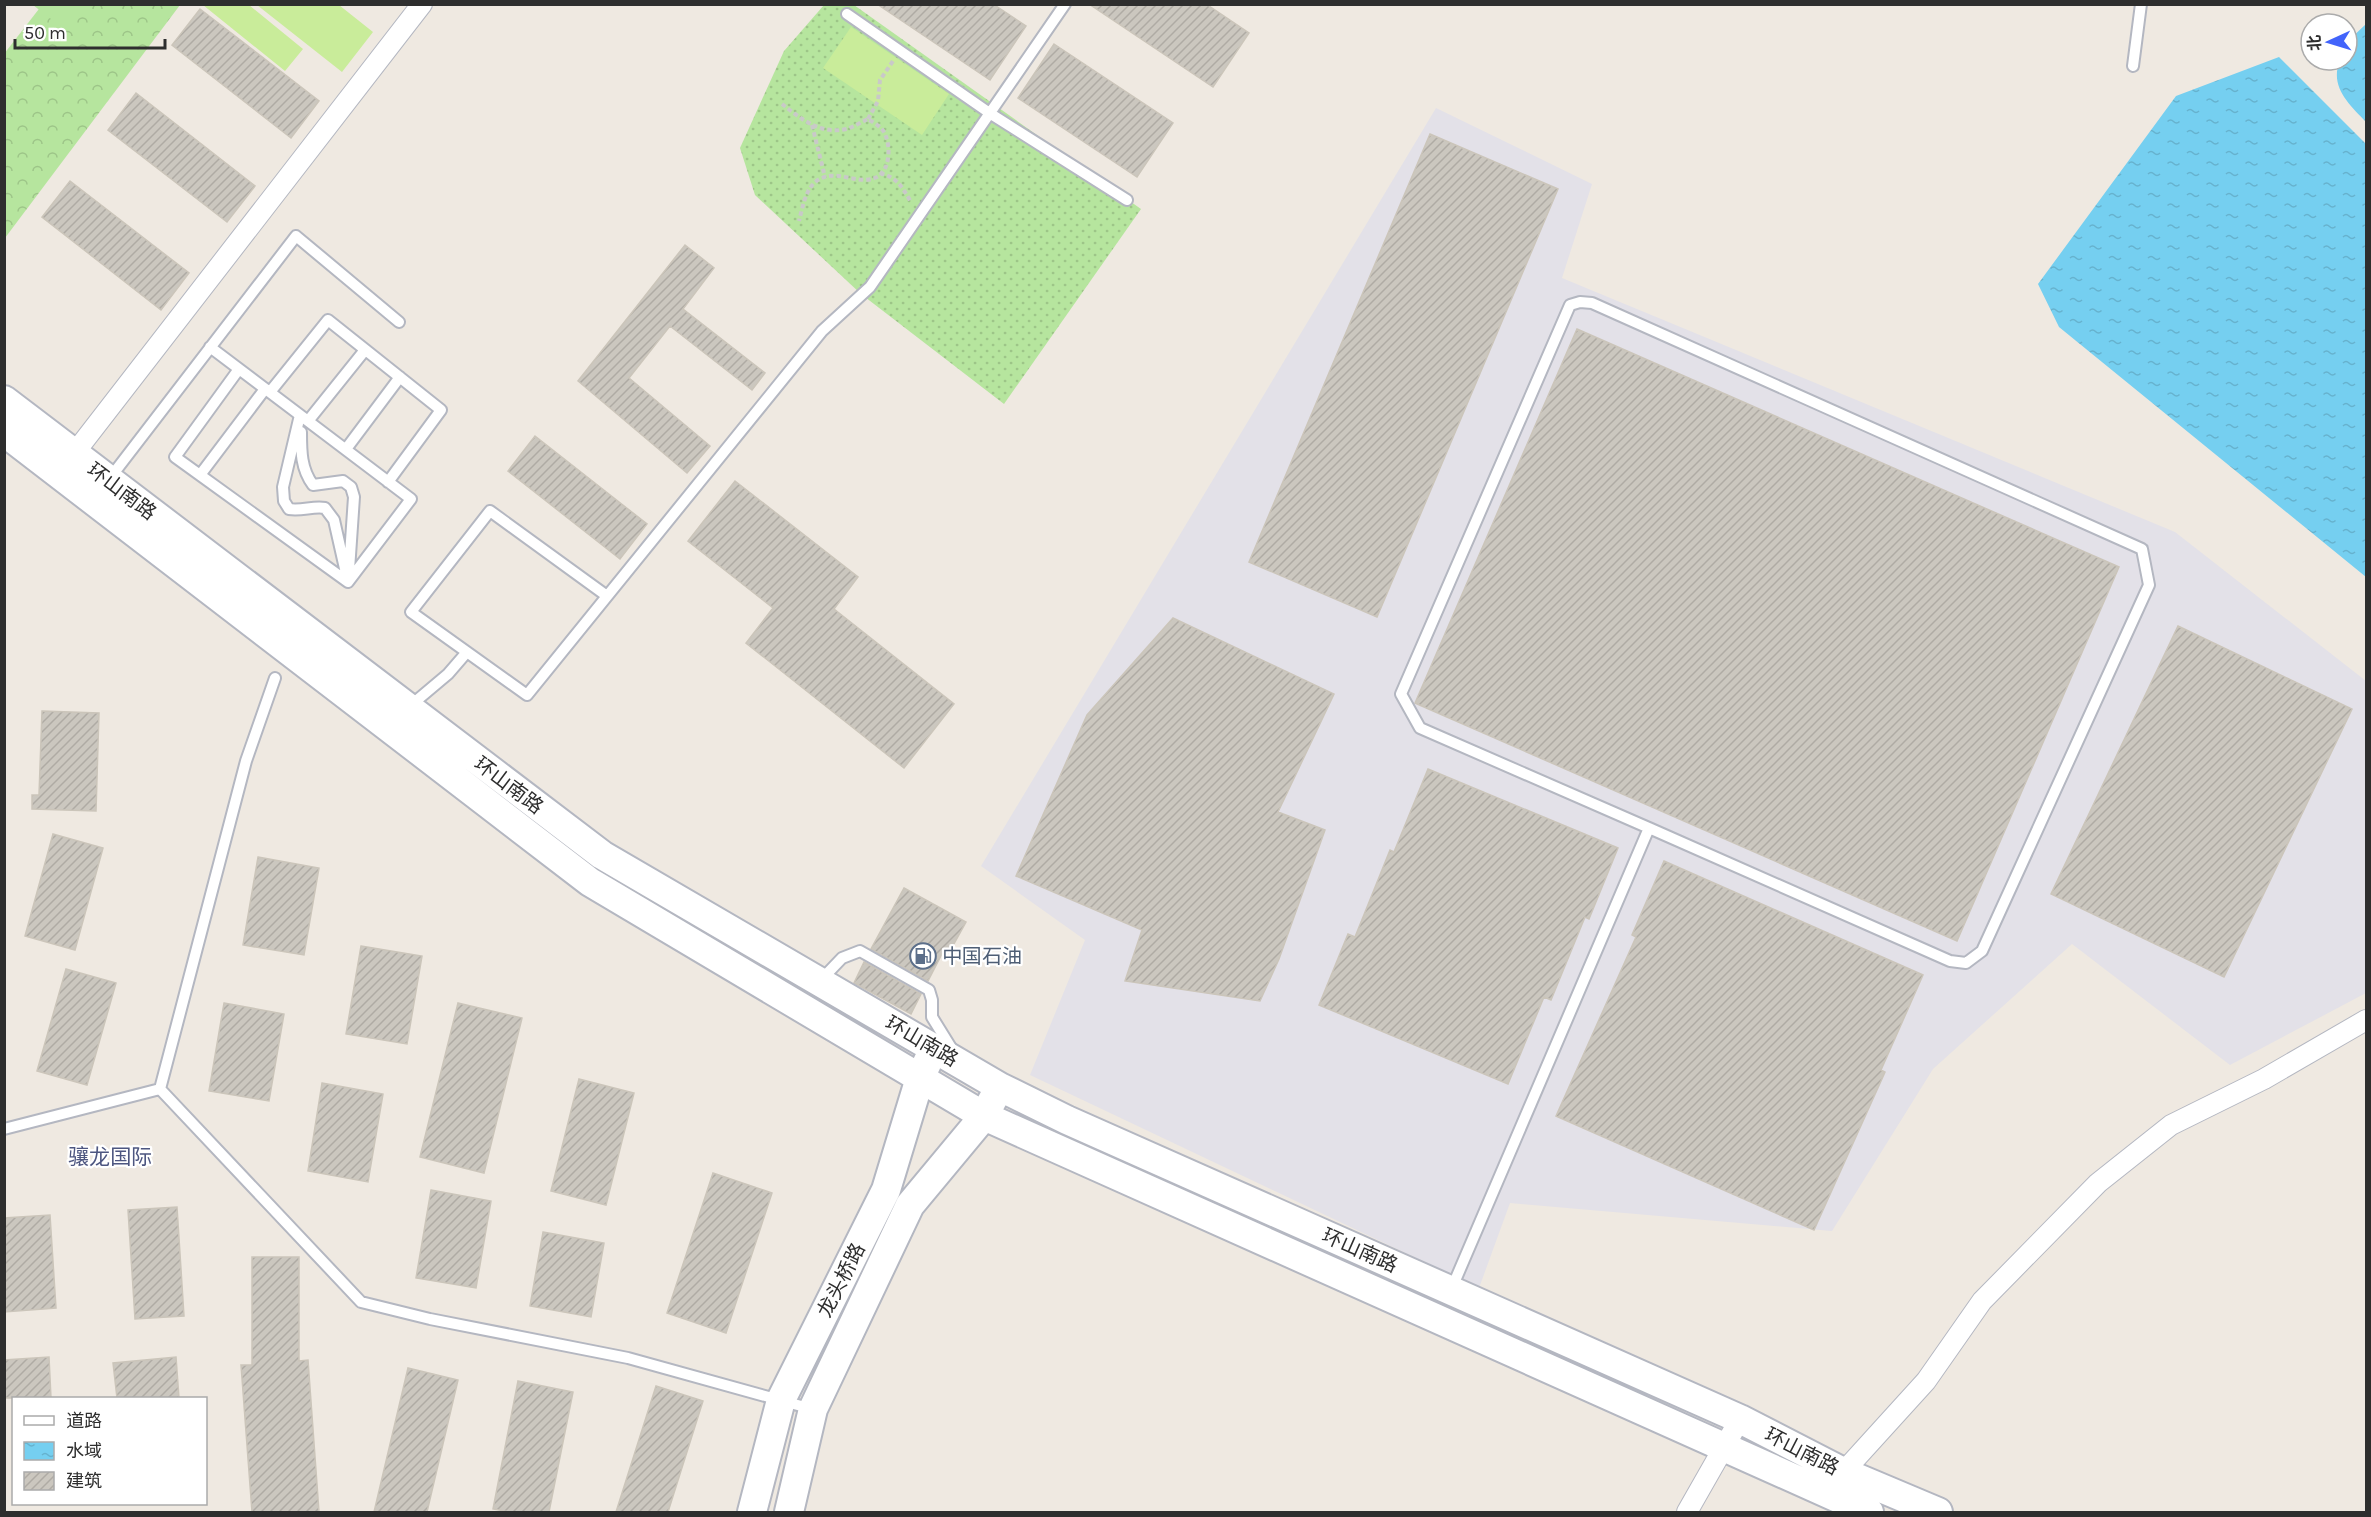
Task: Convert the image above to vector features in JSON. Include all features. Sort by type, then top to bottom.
[{"type":"main road","name":"环山南路","points":[[4,400],[73,455],[311,632],[407,708],[602,855],[1000,1087],[1078,1125],[1740,1419],[1834,1482],[1869,1512]]},
{"type":"main road","name":"环山南路","points":[[4,432],[590,882],[984,1116],[1724,1447],[1938,1512]]},
{"type":"main road","name":"龙头桥路","points":[[752,1512],[781,1400],[886,1190],[920,1078],[934,1048]]},
{"type":"main road","name":"龙头桥路","points":[[789,1512],[813,1409],[910,1205],[984,1116],[1000,1087]]},
{"type":"street","points":[[73,455],[422,4]]},
{"type":"street","points":[[1834,1482],[1926,1381],[1982,1301],[2098,1183],[2171,1125],[2264,1079],[2367,1020]]},
{"type":"street","points":[[1687,1512],[1740,1419]]},
{"type":"lane","points":[[607,596],[489,511],[411,612],[527,695],[822,330],[870,287],[1065,4]]},
{"type":"lane","points":[[2133,66],[2141,4]]},
{"type":"lane","points":[[847,14],[991,114],[1127,200]]},
{"type":"lane","points":[[108,481],[296,236],[399,322]]},
{"type":"lane","points":[[1580,302],[1592,303],[2142,549],[2149,585],[1982,951],[1966,963],[1950,961],[1649,828],[1420,728],[1401,694],[1570,305],[1580,302]]},
{"type":"lane","points":[[200,475],[328,320],[441,410],[388,482]]},
{"type":"lane","points":[[210,347],[411,499],[348,582]]},
{"type":"lane","points":[[348,582],[334,520],[325,508],[317,506],[297,510],[289,509],[284,501],[283,487],[304,418],[365,350]]},
{"type":"lane","points":[[239,369],[175,457],[348,582]]},
{"type":"lane","points":[[346,449],[400,377]]},
{"type":"lane","points":[[304,418],[301,455],[306,476],[313,485],[343,482],[351,487],[354,497],[348,582]]},
{"type":"lane","points":[[407,708],[448,674],[467,652]]},
{"type":"lane","points":[[160,1089],[246,761],[275,678]]},
{"type":"lane","points":[[1451,1290],[1649,828]]},
{"type":"lane","points":[[820,982],[842,958],[860,951],[929,990],[932,1000],[932,1017],[960,1064]]},
{"type":"lane","points":[[4,1129],[160,1089]]},
{"type":"lane","points":[[160,1089],[361,1302],[441,1322],[627,1358],[813,1409]]},
{"type":"path","points":[[782,104],[812,125],[831,131],[849,129],[868,119],[878,101],[880,80],[901,51]]},
{"type":"path","points":[[799,221],[807,192],[819,178],[832,175],[862,180],[877,177],[885,168],[889,156],[886,135],[881,128],[868,119]]},
{"type":"path","points":[[812,125],[825,177]]},
{"type":"path","points":[[880,173],[892,177],[899,183],[912,206],[916,220]]},
{"type":"shaded area","points":[[1436,108],[1592,184],[1562,278],[2175,532],[2366,681],[2366,993],[2230,1065],[2072,944],[1933,1069],[1832,1231],[1510,1203],[1479,1288],[1030,1075],[1085,940],[981,866]]},
{"type":"green space","points":[[33,5],[77,5],[60,26]]},
{"type":"green space","points":[[42,5],[180,5],[5,238],[4,54]]},
{"type":"green space","points":[[203,5],[249,5],[303,49],[285,71]]},
{"type":"green space","points":[[257,5],[339,5],[373,32],[342,72]]},
{"type":"green space","points":[[824,5],[854,5],[1141,209],[1004,404],[861,294],[755,195],[740,148],[784,51]]},
{"type":"green space","points":[[851,27],[949,94],[922,135],[823,68]]},
{"type":"water","points":[[2366,24],[2366,122],[2347,102],[2337,79],[2337,72],[2359,72],[2359,31]]},
{"type":"water","points":[[2279,57],[2366,144],[2366,577],[2059,327],[2038,284],[2176,96]]},
{"type":"building","points":[[877,4],[993,4],[1026,26],[990,80]]},
{"type":"building","points":[[1089,4],[1206,4],[1249,33],[1213,87]]},
{"type":"building","points":[[200,9],[319,101],[291,138],[172,45]]},
{"type":"building","points":[[1054,44],[1173,123],[1137,177],[1018,98]]},
{"type":"building","points":[[136,93],[255,186],[227,222],[108,130]]},
{"type":"building","points":[[1430,134],[1558,189],[1377,617],[1249,562]]},
{"type":"building","points":[[70,181],[189,273],[161,310],[42,217]]},
{"type":"building","points":[[685,245],[714,268],[683,309],[765,373],[752,390],[670,326],[629,378],[710,446],[687,473],[578,381]]},
{"type":"building","points":[[1577,329],[2119,567],[1957,941],[1415,703]]},
{"type":"building","points":[[535,436],[647,524],[620,559],[508,471]]},
{"type":"building","points":[[735,481],[858,577],[834,609],[954,704],[904,768],[746,643],[773,608],[688,541]]},
{"type":"building","points":[[1173,618],[1334,694],[1278,812],[1325,830],[1279,959],[1260,1001],[1125,981],[1142,930],[1016,876],[1087,715]]},
{"type":"building","points":[[2178,626],[2352,709],[2224,977],[2051,894]]},
{"type":"building","points":[[42,711],[99,713],[96,811],[32,809],[32,795],[39,795]]},
{"type":"building","points":[[1428,769],[1618,848],[1589,919],[1585,917],[1551,1000],[1544,997],[1508,1084],[1319,1005],[1348,934],[1355,937],[1390,850],[1394,852]]},
{"type":"building","points":[[53,834],[103,848],[75,950],[25,936]]},
{"type":"building","points":[[258,857],[319,868],[304,955],[243,945]]},
{"type":"building","points":[[1664,861],[1923,975],[1881,1070],[1885,1072],[1814,1230],[1556,1116],[1636,937],[1632,935]]},
{"type":"building","points":[[904,888],[966,922],[950,951],[945,948],[928,981],[871,949]]},
{"type":"building","points":[[361,946],[422,956],[407,1044],[346,1034]]},
{"type":"building","points":[[864,962],[921,994],[911,1014],[854,983]]},
{"type":"building","points":[[66,969],[116,983],[87,1085],[37,1071]]},
{"type":"building","points":[[224,1003],[284,1014],[269,1101],[209,1091]]},
{"type":"building","points":[[458,1003],[522,1018],[484,1173],[420,1157]]},
{"type":"building","points":[[579,1079],[634,1093],[606,1205],[551,1191]]},
{"type":"building","points":[[322,1083],[383,1094],[368,1182],[308,1171]]},
{"type":"building","points":[[713,1173],[772,1193],[726,1333],[667,1313]]},
{"type":"building","points":[[431,1190],[491,1201],[476,1288],[416,1278]]},
{"type":"building","points":[[177,1207],[184,1316],[135,1319],[128,1210]]},
{"type":"building","points":[[50,1215],[56,1308],[4,1312],[4,1218]]},
{"type":"building","points":[[543,1232],[604,1243],[591,1317],[530,1306]]},
{"type":"building","points":[[252,1257],[299,1257],[299,1361],[308,1360],[319,1512],[252,1512],[241,1365],[252,1365]]},
{"type":"building","points":[[49,1357],[51,1397],[4,1398],[4,1360]]},
{"type":"building","points":[[176,1357],[179,1397],[117,1397],[113,1363]]},
{"type":"building","points":[[408,1368],[458,1380],[427,1512],[374,1512]]},
{"type":"building","points":[[518,1381],[573,1392],[549,1512],[510,1512],[493,1509]]},
{"type":"building","points":[[656,1386],[703,1401],[668,1512],[616,1512]]},
{"type":"place","name":"中国石油","points":[[923,956]]},
{"type":"district","name":"骧龙国际","points":[[110,1157]]}]
